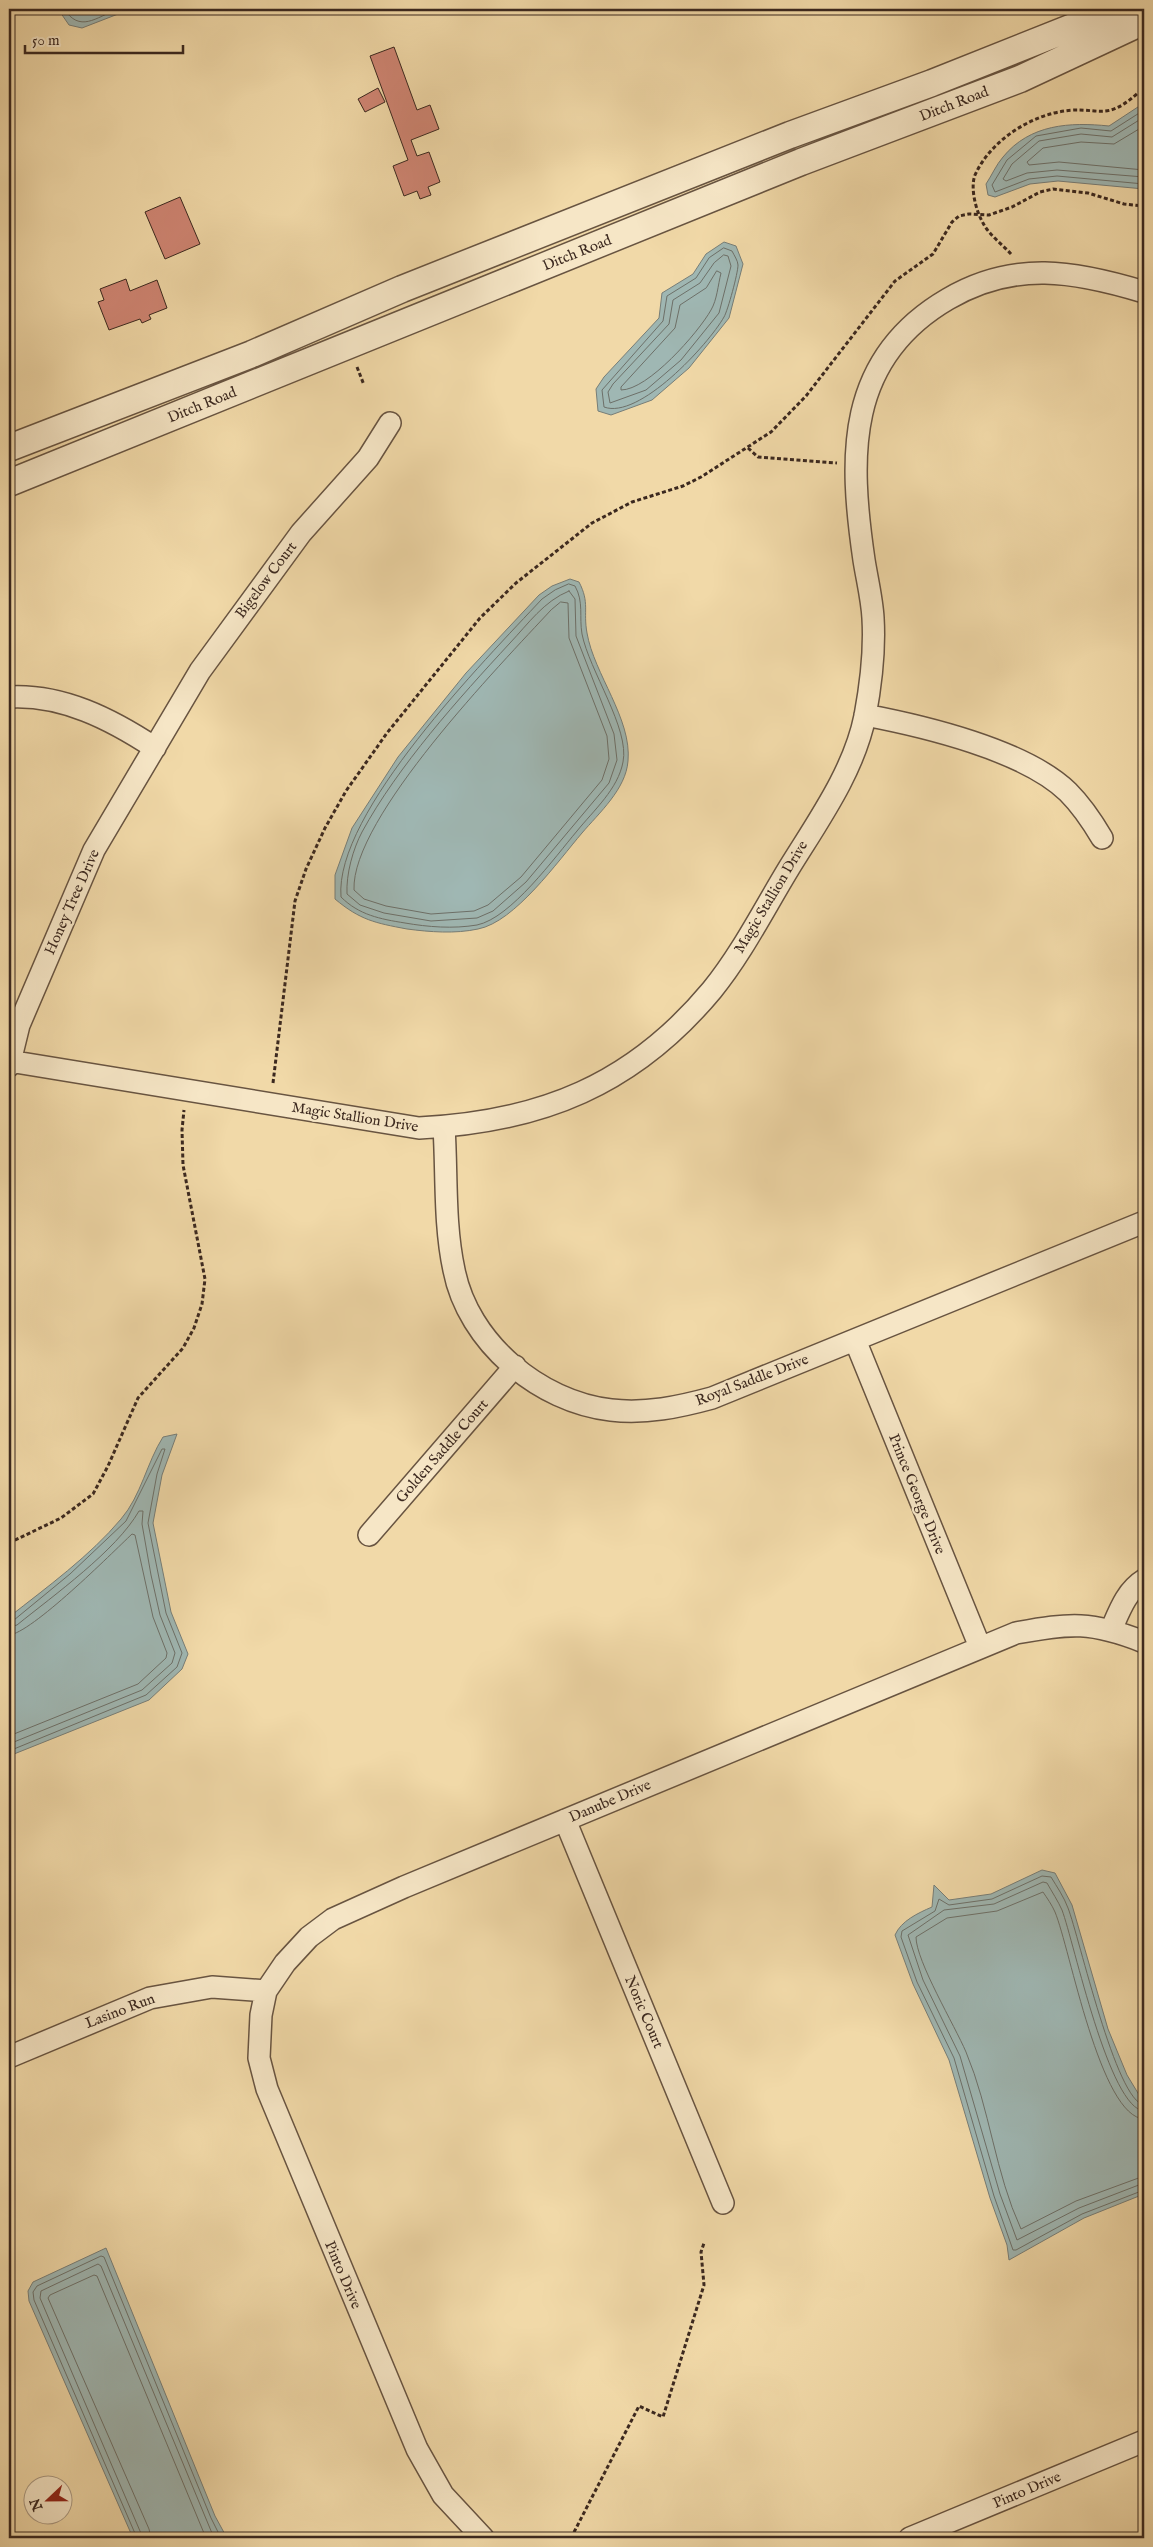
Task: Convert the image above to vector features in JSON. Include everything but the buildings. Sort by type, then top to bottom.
[{"type":"street","name":"Ditch Road","points":[[9,448],[252,354],[402,289],[771,142],[932,83],[1118,9]]},
{"type":"street","name":"Ditch Road","points":[[9,483],[801,162],[1020,79],[1144,21]]},
{"type":"street","name":"Magic Stallion Drive","points":[[9,1063],[419,1128],[444,1127],[516,1116],[553,1105],[588,1091],[628,1068],[684,1021],[713,988],[735,957],[826,807],[850,761],[865,715],[873,663],[873,617],[863,550],[855,464],[860,414],[874,377],[891,347],[936,306],[978,284],[1002,277],[1033,273],[1065,272],[1103,279],[1144,292]]},
{"type":"street","name":"Bigelow Court","points":[[155,748],[200,671],[243,609],[301,533],[368,458],[390,423]]},
{"type":"street","points":[[9,697],[34,695],[66,703],[118,725],[155,748]]},
{"type":"street","points":[[865,715],[949,734],[1016,759],[1066,791],[1086,812],[1102,838]]},
{"type":"street","name":"Honey Tree Drive","points":[[9,1063],[18,1025],[94,850],[155,748]]},
{"type":"street","name":"Royal Saddle Drive","points":[[444,1127],[448,1226],[454,1272],[468,1309],[486,1340],[522,1373],[552,1391],[582,1403],[611,1410],[647,1411],[712,1398],[1144,1222]]},
{"type":"street","name":"Prince George Drive","points":[[855,1340],[980,1647]]},
{"type":"street","name":"Golden Saddle Court","points":[[368,1535],[515,1366]]},
{"type":"street","points":[[1111,1630],[1128,1596],[1144,1580]]},
{"type":"street","name":"Danube Drive","points":[[266,1991],[285,1963],[309,1937],[333,1919],[980,1647],[1016,1633],[1069,1624],[1092,1625],[1144,1642]]},
{"type":"street","name":"Noric Court","points":[[565,1820],[723,2203]]},
{"type":"street","name":"Lasino Run","points":[[9,2057],[150,1998],[212,1987],[266,1991]]},
{"type":"street","name":"Pinto Drive","points":[[266,1991],[261,2015],[259,2058],[267,2089],[280,2126],[417,2449],[443,2495],[483,2538]]},
{"type":"street","name":"Pinto Drive","points":[[910,2538],[1144,2440]]},
{"type":"path","points":[[1011,254],[983,224],[978,214],[973,188],[975,176],[1003,138],[1029,121],[1055,113],[1112,112],[1129,102],[1144,87]]},
{"type":"path","points":[[271,1104],[295,901],[306,869],[325,828],[346,791],[387,733],[480,618],[516,583],[592,523],[632,502],[683,486],[748,448],[787,418],[895,281],[933,254],[952,222],[958,216],[989,215],[1028,197],[1053,189],[1088,193],[1124,204],[1144,206]]},
{"type":"path","points":[[356,366],[364,385]]},
{"type":"path","points":[[748,448],[758,457],[855,464]]},
{"type":"path","points":[[9,1544],[61,1518],[93,1494],[108,1466],[138,1398],[183,1348],[194,1328],[202,1304],[205,1279],[183,1165],[182,1130],[186,1090]]},
{"type":"path","points":[[571,2538],[639,2406],[664,2417],[704,2285],[701,2252],[704,2242]]},
{"type":"water","points":[[58,9],[131,9],[82,28],[69,25]]},
{"type":"water","points":[[1144,103],[1144,189],[1058,181],[1030,184],[995,197],[988,195],[986,184],[998,163],[1014,146],[1025,138],[1038,132],[1065,125],[1109,126]]},
{"type":"water","points":[[724,242],[736,246],[743,264],[729,318],[689,368],[652,400],[611,415],[598,411],[596,389],[604,377],[659,318],[662,293],[693,274],[706,254]]},
{"type":"water","points":[[570,579],[579,582],[582,589],[585,602],[587,633],[591,649],[619,713],[628,745],[626,771],[617,791],[535,889],[521,903],[492,924],[460,932],[425,931],[368,920],[352,912],[335,899],[335,875],[352,828],[398,757],[466,673],[539,595],[552,586]]},
{"type":"water","points":[[177,1434],[162,1475],[153,1523],[171,1612],[188,1654],[182,1669],[149,1700],[9,1756],[9,1617],[68,1571],[121,1519],[134,1500],[152,1457],[163,1437]]},
{"type":"water","points":[[1042,1870],[1055,1873],[1072,1905],[1108,2029],[1127,2075],[1144,2103],[1144,2194],[1084,2218],[1009,2260],[1007,2245],[990,2198],[949,2060],[913,1984],[895,1935],[906,1922],[932,1907],[934,1885],[949,1900],[991,1894]]},
{"type":"water","points":[[106,2248],[215,2516],[227,2538],[133,2538],[29,2301],[28,2291],[33,2282]]}]
